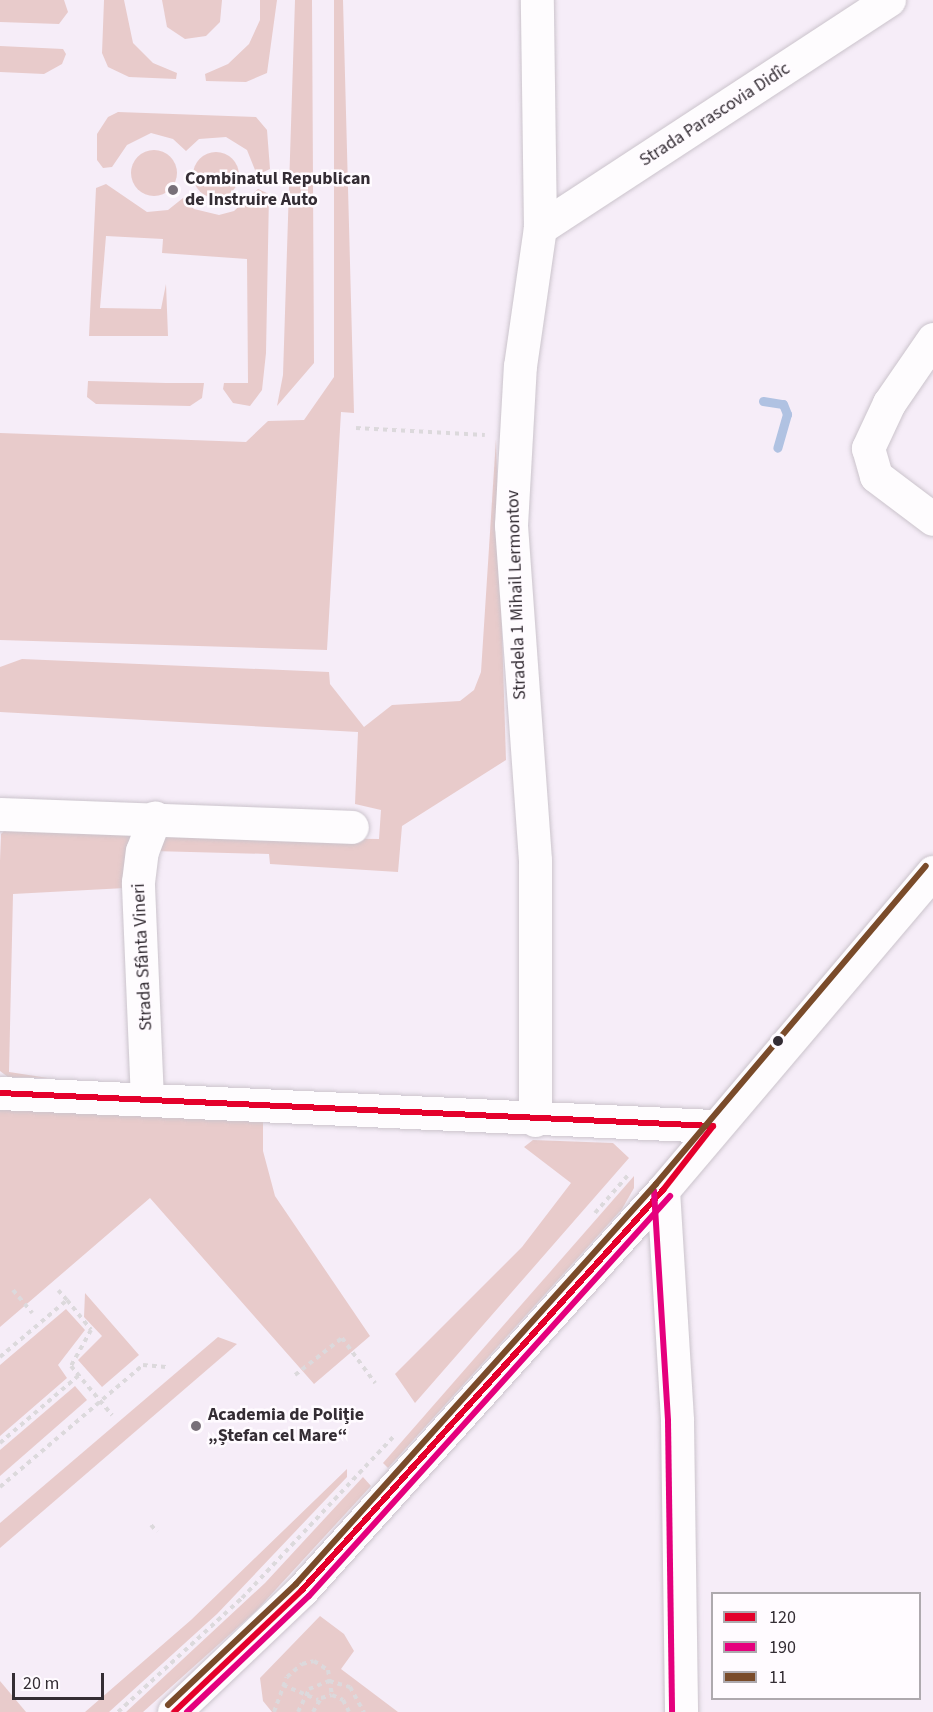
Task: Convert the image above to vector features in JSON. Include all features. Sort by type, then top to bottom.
[{"type":"street","name":"Stradela 1 Mihail Lermontov","points":[[536,1120],[535,860],[511,525],[519,366],[540,228],[537,0]]},
{"type":"street","name":"Strada Parascovia Didîc","points":[[540,228],[889,0]]},
{"type":"street","points":[[933,339],[889,403],[868,448],[876,476],[933,519]]},
{"type":"street","points":[[0,814],[155,817],[352,827]]},
{"type":"street","name":"Strada Sfânta Vineri","points":[[147,1100],[138,882],[142,851],[155,817]]},
{"type":"street","points":[[174,1712],[302,1590],[663,1190],[713,1126],[933,872]]},
{"type":"street","points":[[0,1093],[536,1120],[713,1126]]},
{"type":"street","points":[[663,1190],[677,1421],[681,1712]]},
{"type":"path","points":[[356,428],[492,436]]},
{"type":"path","points":[[591,1218],[629,1174]]},
{"type":"path","points":[[13,1290],[32,1313]]},
{"type":"path","points":[[58,1290],[91,1330],[71,1360],[79,1375],[112,1415]]},
{"type":"path","points":[[0,1357],[67,1300]]},
{"type":"path","points":[[295,1375],[342,1338],[375,1383]]},
{"type":"path","points":[[0,1487],[143,1365],[166,1368]]},
{"type":"path","points":[[0,1443],[79,1375]]},
{"type":"path","points":[[118,1712],[242,1598],[402,1428]]},
{"type":"path","points":[[151,1525],[157,1532]]},
{"type":"path","points":[[274,1712],[283,1685],[302,1664],[314,1661],[328,1670],[332,1695]]},
{"type":"path","points":[[298,1712],[305,1695],[329,1681],[350,1687],[364,1712]]},
{"type":"path","points":[[283,1685],[318,1701]]},
{"type":"path","points":[[313,1712],[318,1701],[332,1695],[343,1700],[349,1712]]},
{"type":"shaded area","points":[[0,0],[64,0],[68,12],[59,24],[0,22]]},
{"type":"shaded area","points":[[104,0],[124,0],[133,43],[153,63],[177,73],[176,79],[129,77],[108,67],[102,53]]},
{"type":"shaded area","points":[[162,0],[222,0],[220,22],[206,36],[185,39],[167,27]]},
{"type":"shaded area","points":[[260,0],[277,0],[267,73],[246,82],[206,81],[205,74],[228,64],[249,44],[260,20]]},
{"type":"shaded area","points":[[295,0],[312,0],[314,363],[277,406],[283,375]]},
{"type":"shaded area","points":[[334,0],[343,0],[354,413],[341,412],[327,650],[0,640],[0,433],[246,442],[268,421],[304,420],[334,377]]},
{"type":"shaded area","points":[[0,46],[63,49],[66,54],[62,64],[44,74],[0,72]]},
{"type":"shaded area","points":[[118,112],[256,117],[267,130],[270,169],[257,175],[247,150],[226,137],[199,139],[186,151],[173,139],[151,133],[127,145],[112,167],[103,168],[97,160],[97,134],[108,117]]},
{"type":"shaded area","points":[[154,150],[170,157],[177,173],[170,189],[154,196],[138,189],[131,173],[138,157]]},
{"type":"shaded area","points":[[216,152],[232,159],[239,175],[232,191],[216,198],[200,191],[193,175],[200,159]]},
{"type":"shaded area","points":[[106,184],[147,212],[168,210],[183,198],[194,209],[219,215],[234,211],[258,189],[269,194],[266,353],[262,390],[250,406],[233,403],[223,389],[224,383],[248,383],[247,259],[162,253],[163,239],[106,236],[100,308],[161,309],[166,284],[168,336],[89,336],[96,188]]},
{"type":"shaded area","points":[[88,381],[204,383],[202,398],[190,406],[96,404],[87,397]]},
{"type":"shaded area","points":[[496,439],[506,760],[402,826],[398,872],[270,864],[269,854],[153,851],[164,836],[379,839],[381,810],[355,804],[358,732],[0,712],[0,667],[22,659],[329,672],[330,684],[364,727],[392,705],[460,701],[474,690],[481,672]]},
{"type":"shaded area","points":[[6,829],[141,833],[125,888],[13,894],[9,1072],[48,1078],[8,1077],[0,1071],[0,861],[1,834]]},
{"type":"shaded area","points":[[0,1105],[263,1120],[263,1151],[275,1196],[370,1336],[314,1384],[150,1198],[0,1327]]},
{"type":"shaded area","points":[[533,1140],[613,1143],[629,1158],[415,1403],[395,1374],[522,1247],[571,1183],[524,1147]]},
{"type":"shaded area","points":[[634,1176],[634,1188],[622,1209],[388,1468],[383,1463]]},
{"type":"shaded area","points":[[85,1293],[139,1355],[102,1387],[78,1360],[102,1336],[84,1317]]},
{"type":"shaded area","points":[[66,1309],[85,1330],[58,1365],[67,1378],[0,1436],[0,1365]]},
{"type":"shaded area","points":[[218,1337],[237,1344],[0,1548],[0,1523]]},
{"type":"shaded area","points":[[75,1386],[87,1400],[0,1476],[0,1450]]},
{"type":"shaded area","points":[[347,1469],[347,1477],[217,1614],[109,1712],[85,1712],[191,1620]]},
{"type":"shaded area","points":[[363,1477],[371,1486],[256,1611],[143,1712],[126,1712],[265,1583]]},
{"type":"shaded area","points":[[320,1616],[344,1634],[354,1651],[341,1669],[398,1712],[272,1712],[263,1701],[260,1678]]},
{"type":"shaded area","points":[[0,1681],[26,1712],[0,1712]]},
{"type":"waterway","points":[[763,401],[783,404],[787,414],[777,448]]},
{"type":"transit line","name":"11","points":[[168,1705],[296,1584],[656,1184],[926,866]]},
{"type":"transit line","name":"120","points":[[0,1093],[713,1126]]},
{"type":"transit line","name":"120","points":[[174,1712],[302,1590],[663,1190],[713,1126]]},
{"type":"transit line","name":"190","points":[[654,1191],[668,1421],[672,1712]]},
{"type":"transit line","name":"190","points":[[187,1712],[309,1596],[670,1196]]},
{"type":"place","name":"Combinatul Republican de Instruire Auto","points":[[173,190]]},
{"type":"place","name":"Academia de Poliție „Ștefan cel Mare“","points":[[196,1426]]}]
